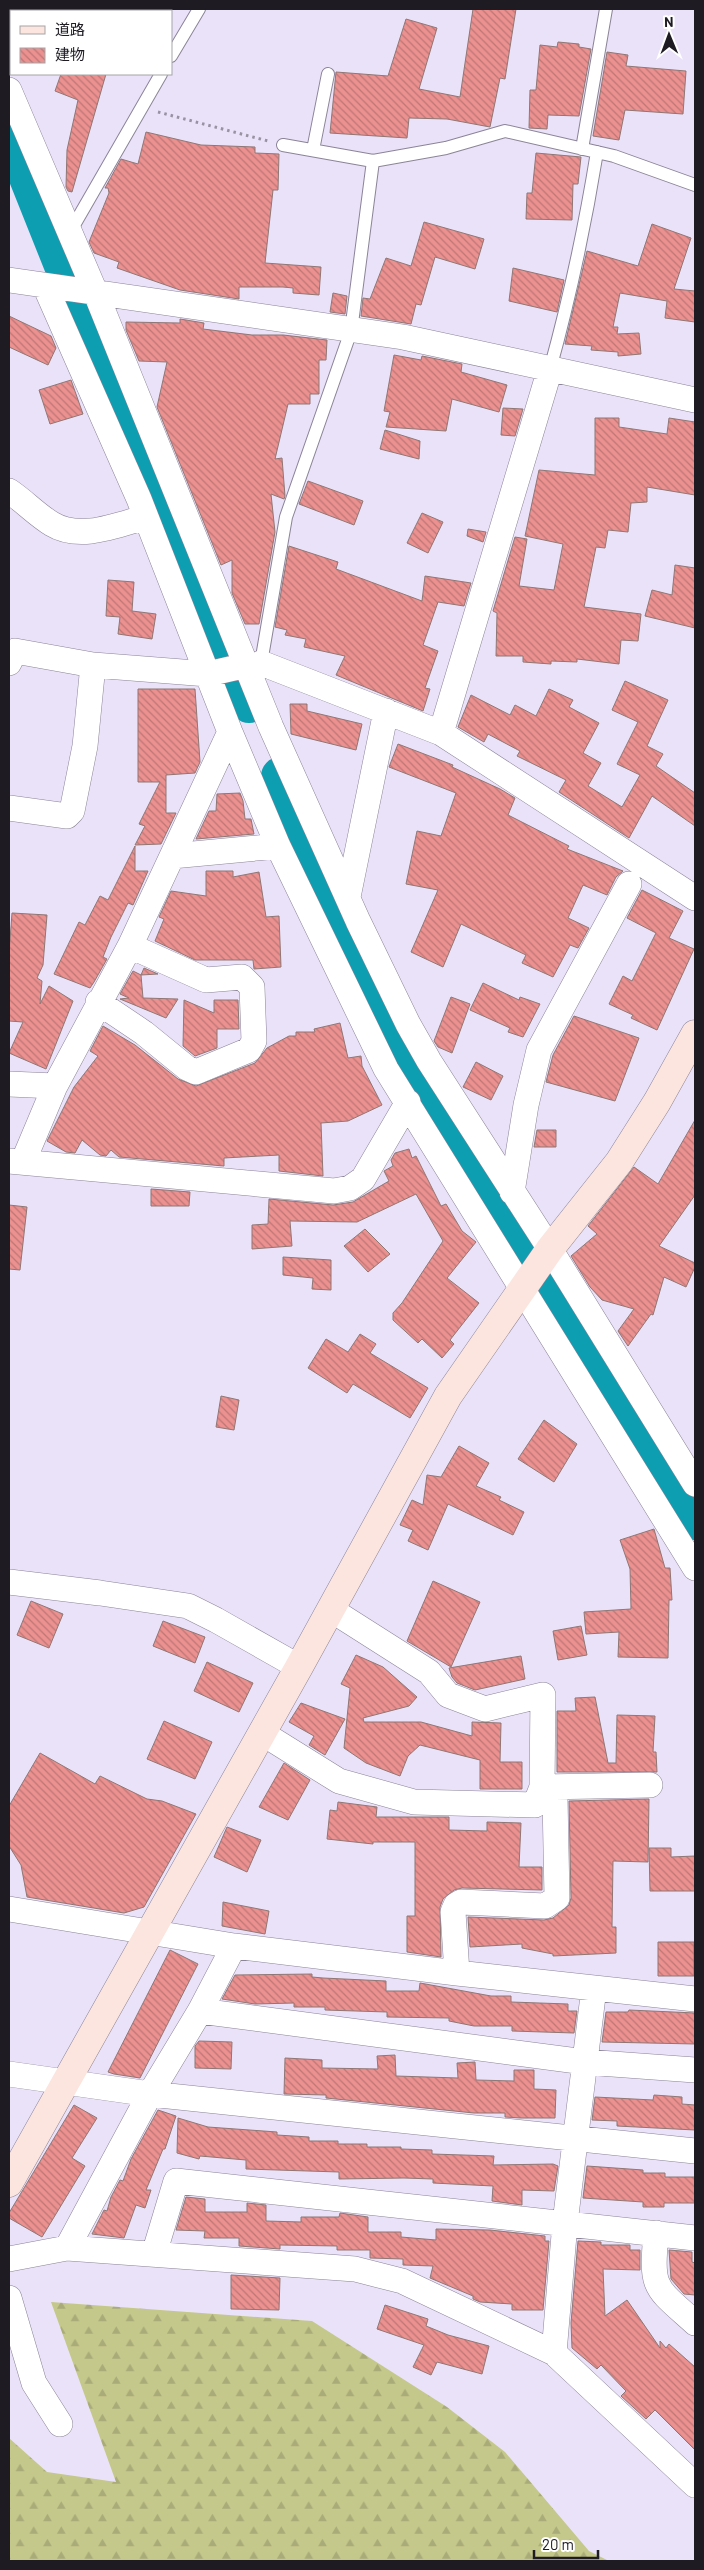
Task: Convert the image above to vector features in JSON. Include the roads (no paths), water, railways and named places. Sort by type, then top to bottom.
[{"type":"street","points":[[9,90],[254,664],[271,727],[408,1024],[429,1062],[550,1249],[695,1484]]},
{"type":"street","points":[[9,280],[351,331],[403,337],[695,400]]},
{"type":"street","points":[[51,287],[146,518],[215,673],[230,732],[278,846],[386,1069],[523,1287],[695,1568]]},
{"type":"street","points":[[441,734],[550,369]]},
{"type":"street","points":[[9,491],[52,525],[70,532],[98,530],[146,518]]},
{"type":"street","points":[[9,663],[15,650],[93,665],[215,673],[254,664],[386,711],[441,734],[695,898]]},
{"type":"street","points":[[9,808],[67,816],[72,811],[84,746],[93,665]]},
{"type":"street","points":[[348,897],[386,711]]},
{"type":"street","points":[[230,732],[130,946],[98,1002],[16,1162],[334,1191],[350,1188],[363,1179],[408,1102]]},
{"type":"street","points":[[172,856],[278,846]]},
{"type":"street","points":[[512,1192],[526,1105],[539,1050],[629,884]]},
{"type":"street","points":[[98,1002],[144,1033],[187,1068],[196,1072],[249,1050],[254,1041],[252,987],[242,978],[206,980],[130,946]]},
{"type":"street","points":[[9,2183],[299,1668],[448,1396],[550,1249],[619,1162],[657,1102],[695,1034]]},
{"type":"street","points":[[9,1084],[55,1086]]},
{"type":"street","points":[[9,1582],[100,1592],[188,1606],[299,1668]]},
{"type":"street","points":[[262,1733],[340,1781],[414,1802],[535,1805],[542,1787],[543,1694],[485,1709],[448,1696],[429,1672],[330,1609]]},
{"type":"street","points":[[542,1787],[650,1786]]},
{"type":"street","points":[[457,1973],[453,1912],[456,1905],[461,1902],[545,1906],[557,1898],[555,1798],[542,1787]]},
{"type":"street","points":[[9,1909],[234,1946],[695,1999]]},
{"type":"street","points":[[67,2248],[150,2094],[200,2011],[234,1946]]},
{"type":"street","points":[[554,2353],[565,2223],[594,1988]]},
{"type":"street","points":[[200,2011],[585,2062],[695,2070]]},
{"type":"street","points":[[9,2074],[150,2094],[365,2118],[575,2137],[695,2151]]},
{"type":"street","points":[[154,2254],[176,2181],[695,2238]]},
{"type":"street","points":[[656,2233],[653,2269],[655,2282],[662,2293],[695,2322]]},
{"type":"street","points":[[9,2259],[67,2248],[355,2268],[402,2282],[554,2353],[695,2485]]},
{"type":"street","points":[[9,2298],[34,2383],[60,2424]]},
{"type":"lane","points":[[172,54],[199,9]]},
{"type":"lane","points":[[582,149],[606,9]]},
{"type":"lane","points":[[313,150],[328,74]]},
{"type":"lane","points":[[69,232],[160,75]]},
{"type":"lane","points":[[283,145],[374,162],[446,148],[505,131],[614,156],[695,185]]},
{"type":"lane","points":[[550,369],[571,289],[597,152]]},
{"type":"lane","points":[[254,664],[286,518],[351,331],[374,162]]},
{"type":"waterway","points":[[9,130],[96,348],[249,704]]},
{"type":"waterway","points":[[280,776],[364,966],[400,1037],[695,1521]]}]
